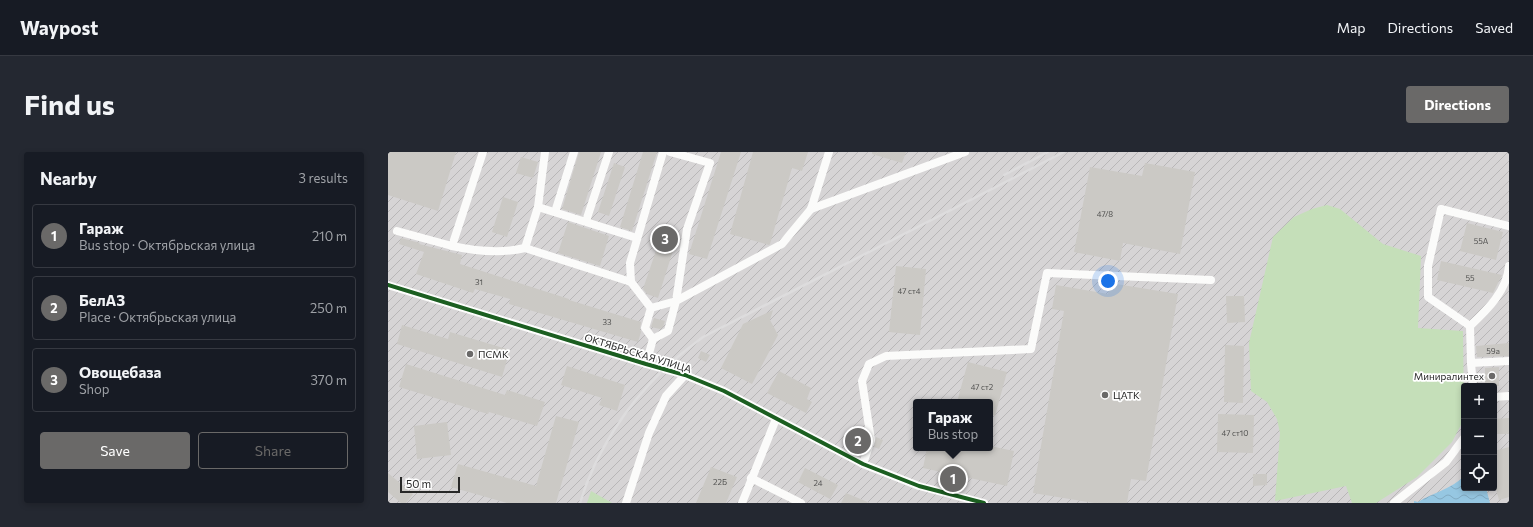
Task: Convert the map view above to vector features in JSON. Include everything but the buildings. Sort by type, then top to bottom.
[{"type":"street","points":[[452,246],[483,152]]},
{"type":"street","points":[[525,248],[538,207],[545,152]]},
{"type":"street","points":[[555,212],[574,152]]},
{"type":"street","points":[[586,221],[609,152]]},
{"type":"street","points":[[650,308],[631,282],[630,263],[636,238],[663,152]]},
{"type":"street","points":[[646,364],[653,339],[668,331],[676,302],[687,229],[710,163],[670,152]]},
{"type":"street","points":[[650,308],[676,302],[782,244],[811,209],[829,152]]},
{"type":"street","points":[[811,209],[964,152]]},
{"type":"street","points":[[538,207],[636,238]]},
{"type":"street","points":[[1470,326],[1428,297],[1428,266],[1441,209],[1509,226]]},
{"type":"street","points":[[397,231],[472,250],[512,251],[525,248],[631,282]]},
{"type":"street","points":[[1472,383],[1470,326],[1487,310],[1498,295],[1509,266]]},
{"type":"street","points":[[863,464],[871,440],[862,381],[869,364],[886,356],[1031,349],[1047,273],[1211,280]]},
{"type":"street","name":"ОКТЯБРЬСКАЯ УЛИЦА","points":[[388,286],[685,375],[724,391],[863,464],[919,486],[984,503]]},
{"type":"street","points":[[650,308],[645,328],[653,339]]},
{"type":"street","points":[[1471,363],[1509,361]]},
{"type":"street","points":[[626,503],[649,433],[666,396],[685,375]]},
{"type":"street","points":[[1497,397],[1509,396]]},
{"type":"street","points":[[742,503],[776,419]]},
{"type":"street","points":[[1394,503],[1446,462],[1461,442]]},
{"type":"street","points":[[752,478],[801,503]]},
{"type":"shaded area","points":[[388,152],[1509,152],[1509,503],[388,503]]},
{"type":"green space","points":[[1327,205],[1340,209],[1383,244],[1421,256],[1418,328],[1463,331],[1464,383],[1461,383],[1461,425],[1452,442],[1417,477],[1376,503],[1352,503],[1346,486],[1275,501],[1280,433],[1277,419],[1267,402],[1251,391],[1249,343],[1273,237],[1294,217],[1312,209]]},
{"type":"green space","points":[[591,491],[612,503],[587,503]]},
{"type":"water","points":[[1461,478],[1461,491],[1487,491],[1490,503],[1414,503],[1414,501],[1418,502],[1448,488]]},
{"type":"railway","points":[[1004,175],[1048,152]]},
{"type":"railway","points":[[580,503],[594,466],[603,448],[624,415],[649,384],[663,370],[703,337],[1064,152]]},
{"type":"cycle path","points":[[388,285],[685,375],[724,391],[863,464],[919,486],[984,503]]},
{"type":"place","name":"Овощебаза","points":[[665,239]]},
{"type":"place","name":"ПСМК","points":[[470,354]]},
{"type":"place","name":"Миниралинтех","points":[[1492,376]]},
{"type":"place","name":"ЦАТК","points":[[1105,395]]},
{"type":"place","name":"БелАЗ","points":[[858,441]]},
{"type":"place","name":"Гараж","points":[[953,479]]}]
